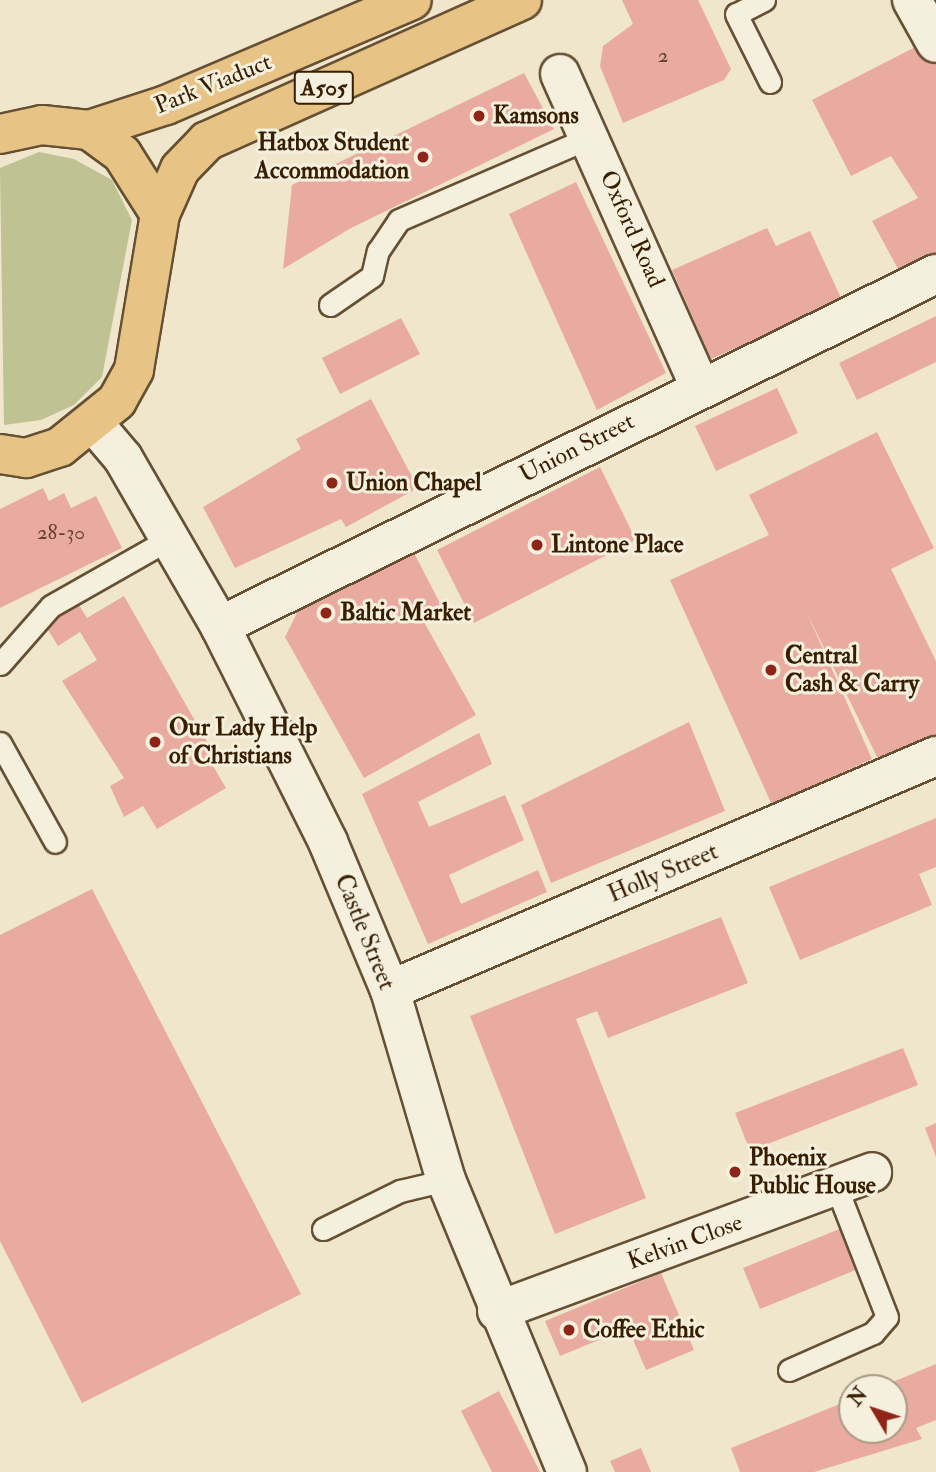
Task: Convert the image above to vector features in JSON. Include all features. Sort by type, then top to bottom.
[{"type":"highway","name":"Park Viaduct","points":[[89,130],[166,105],[412,0]]},
{"type":"highway","name":"Park Viaduct","points":[[160,214],[180,169],[207,141],[522,0]]},
{"type":"highway","name":"A505","points":[[0,134],[42,125],[89,130],[122,153],[160,214],[134,370],[94,425],[26,458],[0,454]]},
{"type":"street","points":[[912,0],[936,43]]},
{"type":"street","name":"Oxford Road","points":[[561,74],[701,387]]},
{"type":"street","name":"Union Street","points":[[220,626],[701,387],[936,274]]},
{"type":"street","name":"Castle Street","points":[[94,425],[123,457],[167,540],[220,626],[328,842],[390,990],[446,1180],[497,1311],[567,1472]]},
{"type":"street","name":"Holly Street","points":[[390,990],[936,756]]},
{"type":"street","name":"Kelvin Close","points":[[497,1311],[872,1172]]},
{"type":"lane","points":[[764,0],[736,14],[770,82]]},
{"type":"lane","points":[[330,305],[372,276],[378,251],[399,220],[591,136]]},
{"type":"lane","points":[[0,664],[51,606],[167,540]]},
{"type":"lane","points":[[0,743],[55,842]]},
{"type":"lane","points":[[323,1229],[400,1191],[446,1180]]},
{"type":"lane","points":[[789,1370],[873,1334],[887,1317],[836,1186]]},
{"type":"green space","points":[[39,152],[74,159],[112,180],[132,220],[102,377],[74,405],[41,420],[4,425],[0,168]]},
{"type":"building","points":[[622,0],[698,0],[731,69],[724,80],[623,123],[600,66],[603,46],[633,24]]},
{"type":"building","points":[[925,42],[936,60],[936,261],[904,280],[872,221],[918,198],[891,156],[851,176],[812,100]]},
{"type":"building","name":"Hatbox Student Accommodation","points":[[524,73],[554,129],[351,228],[283,269],[292,185]]},
{"type":"building","points":[[576,182],[666,373],[597,410],[509,214]]},
{"type":"building","points":[[767,228],[776,246],[810,231],[842,300],[711,359],[672,270]]},
{"type":"building","points":[[936,316],[936,362],[857,400],[839,363]]},
{"type":"building","points":[[401,318],[420,354],[340,394],[322,358]]},
{"type":"building","points":[[777,388],[798,433],[716,471],[695,426]]},
{"type":"building","name":"Union Chapel","points":[[371,399],[418,488],[346,527],[341,519],[235,568],[203,507],[301,449],[296,439]]},
{"type":"building","points":[[877,432],[934,548],[891,569],[936,661],[936,735],[880,763],[806,611],[872,759],[772,805],[670,580],[769,535],[749,495]]},
{"type":"building","name":"Lintone Place","points":[[600,467],[636,540],[474,623],[437,550]]},
{"type":"building","points":[[43,488],[49,501],[64,493],[71,508],[96,496],[122,548],[0,608],[0,509]]},
{"type":"building","points":[[413,551],[444,611],[424,622],[476,715],[364,778],[285,637],[298,611]]},
{"type":"building","name":"Our Lady Help of Christians","points":[[124,596],[219,763],[213,766],[226,788],[157,829],[143,806],[124,817],[110,786],[124,778],[62,681],[97,660],[80,632],[58,646],[45,625],[79,605],[87,618]]},
{"type":"building","points":[[689,722],[725,811],[551,883],[521,805]]},
{"type":"building","points":[[479,733],[492,764],[418,802],[429,827],[505,795],[524,840],[449,875],[461,904],[538,870],[547,892],[428,944],[362,794]]},
{"type":"building","points":[[936,818],[936,867],[919,874],[932,905],[800,960],[769,887]]},
{"type":"building","points":[[92,889],[301,1294],[82,1403],[0,1241],[0,935]]},
{"type":"building","points":[[721,917],[748,983],[608,1038],[597,1011],[576,1019],[646,1198],[555,1234],[470,1016]]},
{"type":"building","points":[[903,1048],[918,1085],[750,1151],[735,1113]]},
{"type":"building","points":[[936,1123],[936,1157],[925,1128]]},
{"type":"building","points":[[847,1226],[863,1267],[760,1309],[743,1268]]},
{"type":"building","points":[[661,1273],[694,1350],[646,1370],[628,1328],[560,1356],[545,1321]]},
{"type":"building","points":[[936,1364],[936,1420],[916,1428],[922,1439],[908,1443],[908,1376]]},
{"type":"building","points":[[499,1391],[540,1472],[492,1472],[461,1411]]},
{"type":"building","points":[[838,1405],[838,1444],[906,1444],[814,1472],[740,1472],[731,1448]]},
{"type":"building","points":[[641,1448],[651,1472],[615,1472],[610,1461]]},
{"type":"place","name":"Kamsons","points":[[479,116]]},
{"type":"place","name":"Hatbox Student Accommodation","points":[[423,157]]},
{"type":"place","name":"Union Chapel","points":[[332,483]]},
{"type":"place","name":"Lintone Place","points":[[537,545]]},
{"type":"place","name":"Baltic Market","points":[[326,613]]},
{"type":"place","name":"Central Cash & Carry","points":[[771,670]]},
{"type":"place","name":"Our Lady Help of Christians","points":[[155,742]]},
{"type":"place","name":"Phoenix Public House","points":[[735,1172]]},
{"type":"place","name":"Coffee Ethic","points":[[569,1330]]}]
